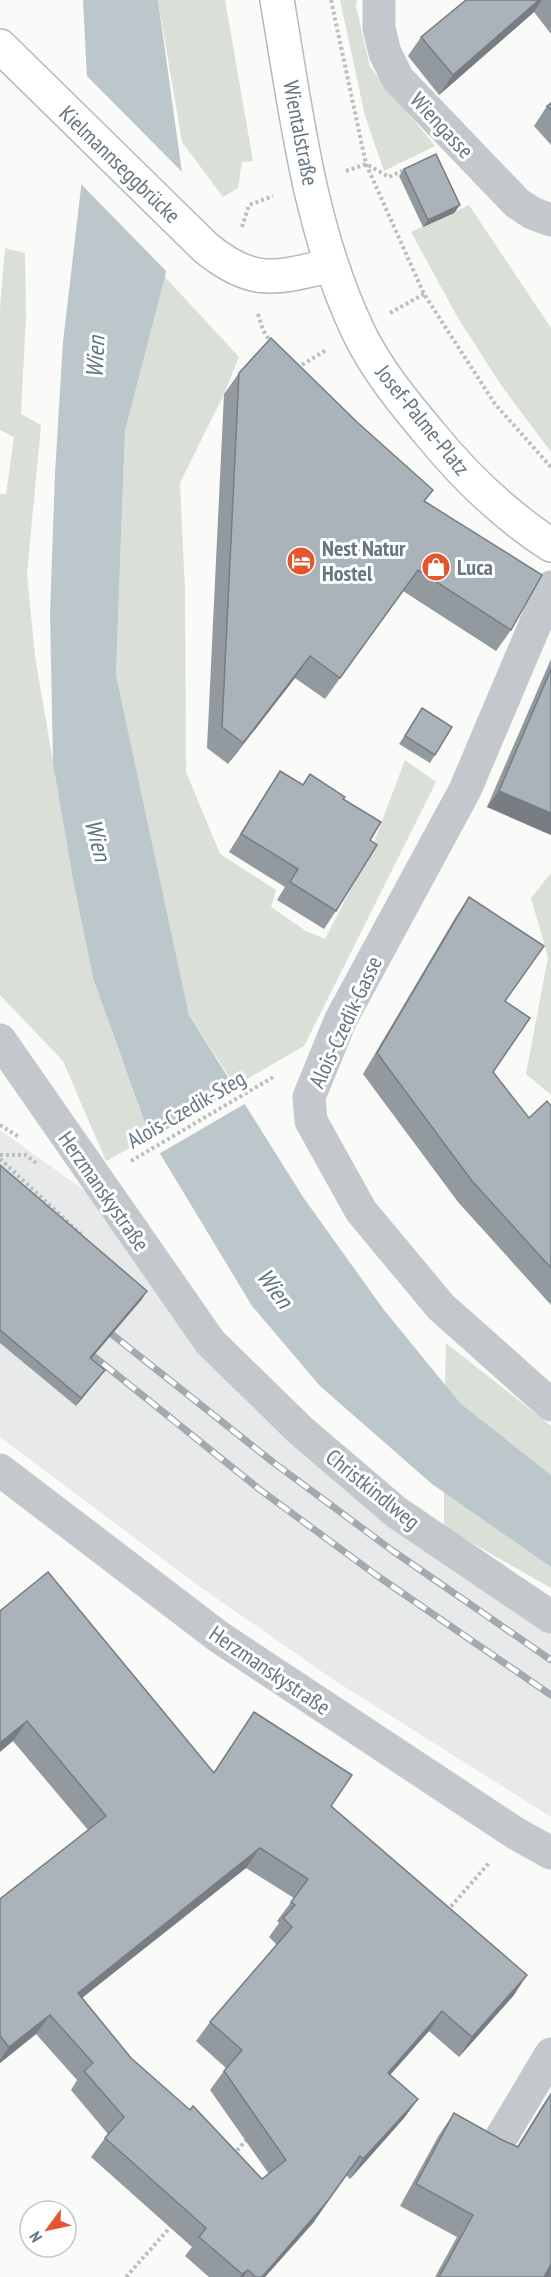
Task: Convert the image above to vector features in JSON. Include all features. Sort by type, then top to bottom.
[{"type":"main road","name":"Wientalstraße","points":[[277,0],[304,156],[332,265]]},
{"type":"main road","name":"Kielmannseggbrücke","points":[[0,46],[206,249],[222,261],[248,275],[269,276],[289,275],[332,265]]},
{"type":"main road","name":"Josef-Palme-Platz","points":[[332,265],[358,331],[389,383],[409,409],[451,459],[489,498],[514,520],[551,545]]},
{"type":"street","name":"Wiengasse","points":[[379,0],[379,28],[384,53],[398,79],[517,203],[532,213],[551,220]]},
{"type":"street","name":"Alois-Czedik-Gasse","points":[[551,587],[465,790],[341,1019],[309,1097],[311,1121],[361,1211],[441,1307],[551,1406]]},
{"type":"street","name":"Herzmanskystraße","points":[[0,1040],[210,1342]]},
{"type":"street","name":"Christkindlweg","points":[[210,1342],[300,1430],[396,1512],[551,1617]]},
{"type":"street","name":"Herzmanskystraße","points":[[0,1470],[219,1637],[515,1833],[551,1853]]},
{"type":"street","points":[[496,2145],[551,2054]]},
{"type":"path","points":[[331,0],[366,164],[424,294],[495,404],[551,467]]},
{"type":"path","points":[[366,164],[389,177],[458,144]]},
{"type":"path","points":[[241,231],[249,205]]},
{"type":"path","points":[[256,307],[263,330],[273,347]]},
{"type":"path","name":"Alois-Czedik-Steg","points":[[125,1164],[285,1071]]},
{"type":"path","points":[[0,1155],[26,1155]]},
{"type":"path","points":[[442,1916],[489,1863]]},
{"type":"path","points":[[232,2156],[255,2130]]},
{"type":"path","points":[[126,2277],[177,2219]]},
{"type":"shaded area","points":[[158,0],[225,0],[253,161],[242,162],[238,188],[223,197],[182,142]]},
{"type":"shaded area","points":[[340,0],[357,0],[356,6],[370,67],[435,146],[384,171],[365,116]]},
{"type":"shaded area","points":[[469,205],[551,328],[551,452],[501,385],[458,318],[411,232]]},
{"type":"shaded area","points":[[5,248],[25,253],[26,315],[21,414],[41,425],[27,574],[35,656],[73,880],[93,978],[150,1137],[106,1161],[63,1061],[0,995],[0,494],[6,494],[14,437],[0,430],[0,310]]},
{"type":"shaded area","points":[[165,277],[239,357],[224,394],[180,483],[185,591],[186,772],[220,854],[276,890],[271,907],[306,931],[325,939],[371,850],[405,760],[436,782],[304,1046],[235,1086],[189,1015],[116,675],[125,431]]},
{"type":"shaded area","points":[[551,873],[551,1095],[526,1074],[548,957],[531,898]]},
{"type":"shaded area","points":[[0,1130],[88,1193],[135,1258],[551,1635],[551,1817],[334,1680],[196,1584],[0,1437]]},
{"type":"shaded area","points":[[446,1343],[551,1426],[551,1475],[460,1403],[445,1386]]},
{"type":"shaded area","points":[[444,1491],[551,1567],[551,1588],[444,1527]]},
{"type":"water","name":"Wien","points":[[83,0],[158,0],[182,173],[165,277],[125,431],[116,675],[189,1015],[303,1197],[384,1310],[460,1403],[551,1475],[551,1567],[432,1484],[320,1386],[252,1306],[150,1137],[93,978],[53,763],[50,613],[63,342],[81,188],[87,78]]},
{"type":"pier","points":[[84,73],[185,175],[169,274],[79,182]]},
{"type":"pier","points":[[240,1088],[248,1102],[157,1155],[148,1140]]},
{"type":"building","points":[[466,0],[539,0],[453,75],[421,37]]},
{"type":"building","points":[[436,154],[460,205],[428,220],[404,169]]},
{"type":"building","points":[[271,338],[358,423],[433,490],[424,501],[542,575],[511,630],[418,570],[340,678],[310,656],[243,743],[222,727],[239,373]]},
{"type":"building","points":[[551,669],[551,813],[499,791]]},
{"type":"building","points":[[422,708],[452,727],[435,755],[405,736]]},
{"type":"building","points":[[280,771],[303,785],[310,774],[345,797],[343,799],[381,822],[370,840],[377,845],[336,911],[290,882],[298,869],[241,834]]},
{"type":"building","points":[[469,897],[544,946],[505,1001],[530,1018],[493,1072],[529,1118],[547,1101],[551,1106],[551,1268],[472,1181],[377,1053]]},
{"type":"building","points":[[0,1165],[147,1291],[90,1358],[105,1370],[81,1398],[0,1330]]},
{"type":"building","points":[[48,1572],[214,1773],[254,1712],[352,1775],[331,1806],[527,1975],[472,2037],[442,2011],[388,2073],[418,2099],[363,2159],[360,2156],[326,2203],[262,2277],[256,2277],[248,2270],[242,2274],[199,2237],[206,2228],[105,2138],[124,2117],[84,2071],[93,2063],[50,2015],[9,2047],[0,2036],[0,1899],[106,1816],[27,1721],[0,1743],[0,1611]],"holes":[[[260,1848],[308,1879],[291,1902],[295,1905],[283,1918],[292,1927],[210,2022],[242,2050],[224,2071],[286,2160],[262,2179],[193,2106],[190,2110],[131,2058],[78,1993]]]},
{"type":"building","points":[[551,2094],[551,2264],[544,2277],[439,2277],[473,2215],[416,2184],[454,2113],[518,2147]]},
{"type":"railway","points":[[99,1324],[274,1463],[393,1551],[551,1660]]},
{"type":"railway","points":[[81,1346],[259,1489],[376,1575],[551,1695]]},
{"type":"place","name":"Nest Natur Hostel","points":[[301,561]]},
{"type":"place","name":"Luca","points":[[436,567]]}]
